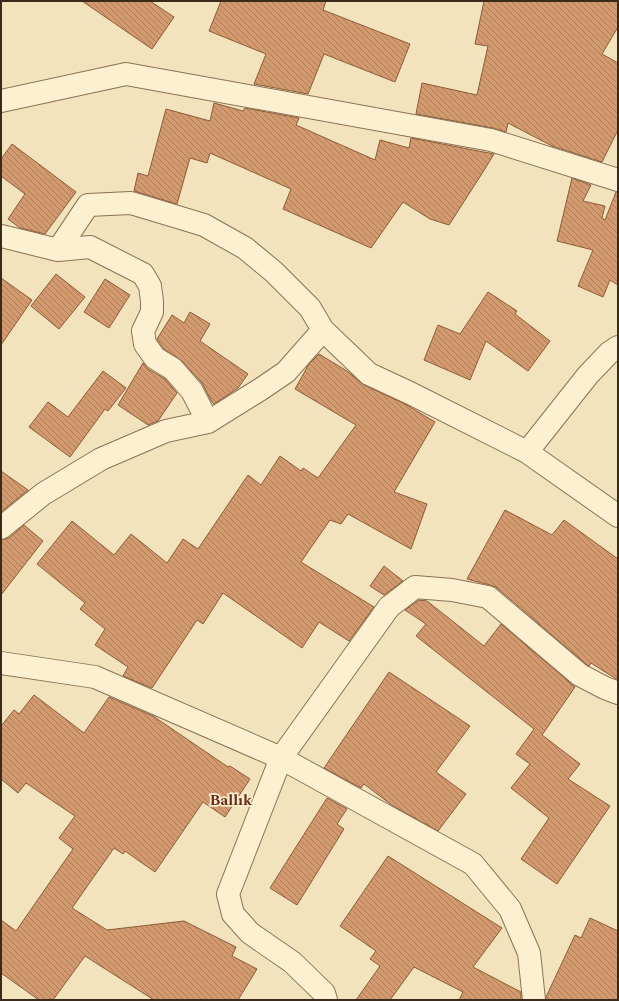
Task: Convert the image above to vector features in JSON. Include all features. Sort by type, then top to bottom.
[{"type":"street","points":[[1,101],[126,74],[491,140],[618,180]]},
{"type":"street","points":[[58,250],[88,205],[132,203],[204,225],[245,248],[274,272],[310,308],[323,330],[369,374],[410,393],[526,452],[618,516]]},
{"type":"street","points":[[1,236],[58,250],[90,247],[143,274],[150,286],[152,301],[152,312],[143,331],[145,344],[155,358],[173,370],[192,391],[208,422]]},
{"type":"street","points":[[1,528],[43,494],[101,459],[166,431],[208,422],[286,372],[323,330]]},
{"type":"street","points":[[526,452],[588,375],[618,347]]},
{"type":"street","points":[[326,1000],[324,993],[292,962],[250,933],[233,914],[228,894],[281,758],[389,607],[415,587],[452,590],[488,597],[580,675],[618,693]]},
{"type":"street","points":[[1,663],[95,677],[281,758],[473,864],[510,909],[529,953],[534,1000]]},
{"type":"building","points":[[82,1],[150,1],[174,17],[152,49]]},
{"type":"building","points":[[221,1],[326,1],[323,10],[410,44],[395,82],[324,54],[308,94],[254,84],[266,54],[209,31]]},
{"type":"building","points":[[484,1],[618,1],[618,27],[602,54],[618,63],[618,130],[602,162],[552,146],[508,123],[506,132],[493,128],[416,114],[422,83],[477,95],[488,46],[475,44]]},
{"type":"building","points":[[214,103],[243,111],[245,108],[299,118],[296,125],[375,160],[380,140],[409,148],[411,138],[494,154],[449,225],[430,219],[403,202],[371,248],[283,209],[291,189],[210,153],[207,163],[190,158],[177,204],[134,191],[138,173],[148,176],[166,109],[210,121]]},
{"type":"building","points":[[12,144],[76,192],[45,234],[20,228],[8,219],[25,194],[1,176],[1,159]]},
{"type":"building","points":[[572,178],[591,185],[583,201],[605,206],[602,218],[605,220],[616,192],[618,192],[618,285],[610,280],[603,297],[578,286],[593,250],[557,241]]},
{"type":"building","points":[[56,274],[85,297],[59,329],[31,306]]},
{"type":"building","points":[[1,278],[32,300],[1,345]]},
{"type":"building","points":[[105,279],[130,295],[109,328],[84,312]]},
{"type":"building","points":[[488,292],[517,311],[515,314],[550,341],[528,371],[486,341],[470,380],[424,360],[438,325],[460,334]]},
{"type":"building","points":[[190,312],[210,324],[200,341],[248,374],[238,388],[214,404],[202,383],[182,361],[164,349],[157,339],[172,315],[184,323]]},
{"type":"building","points":[[319,354],[347,371],[364,385],[405,404],[435,422],[394,492],[427,504],[411,549],[348,514],[341,524],[330,520],[301,562],[374,607],[349,641],[319,622],[302,648],[223,593],[203,624],[197,620],[152,688],[123,676],[128,667],[95,645],[105,629],[80,609],[85,603],[37,564],[72,521],[114,555],[131,534],[167,563],[183,539],[198,549],[248,475],[261,485],[280,456],[301,471],[303,468],[318,478],[356,425],[295,389],[309,364]]},
{"type":"building","points":[[143,363],[148,369],[165,379],[177,393],[158,421],[148,425],[118,405]]},
{"type":"building","points":[[103,371],[126,388],[108,411],[105,409],[70,457],[29,427],[48,402],[68,417]]},
{"type":"building","points":[[1,471],[28,490],[1,512]]},
{"type":"building","points":[[505,510],[552,535],[564,520],[618,559],[618,680],[591,663],[589,666],[587,665],[496,587],[467,579]]},
{"type":"building","points":[[24,525],[43,541],[1,595],[1,540],[9,538]]},
{"type":"building","points":[[384,566],[403,581],[384,595],[370,586]]},
{"type":"building","points":[[419,600],[427,601],[484,646],[501,624],[575,687],[542,735],[580,764],[568,779],[610,806],[557,884],[521,859],[549,818],[511,788],[530,764],[516,754],[534,729],[416,636],[426,624],[405,610]]},
{"type":"building","points":[[389,672],[470,726],[436,772],[466,794],[438,831],[393,806],[364,784],[361,788],[324,768]]},
{"type":"building","points":[[34,695],[84,733],[109,697],[153,716],[228,767],[230,766],[250,779],[225,817],[203,802],[155,872],[125,851],[123,854],[114,848],[72,908],[107,930],[184,921],[236,947],[232,956],[257,969],[238,1000],[154,1000],[85,956],[53,1000],[39,1000],[1,973],[1,920],[16,931],[73,849],[59,838],[75,816],[26,783],[18,793],[1,779],[1,726],[14,710],[19,714]]},
{"type":"building","points":[[327,798],[347,809],[337,824],[344,829],[297,905],[270,888]]},
{"type":"building","points":[[388,856],[502,928],[473,967],[521,992],[521,1000],[459,1000],[463,992],[414,967],[390,1000],[356,1000],[380,966],[370,959],[376,951],[340,926]]},
{"type":"building","points":[[590,918],[618,931],[618,1000],[546,1000],[546,997],[575,935],[581,938]]},
{"type":"district","name":"Ballık","points":[[231,800]]}]
